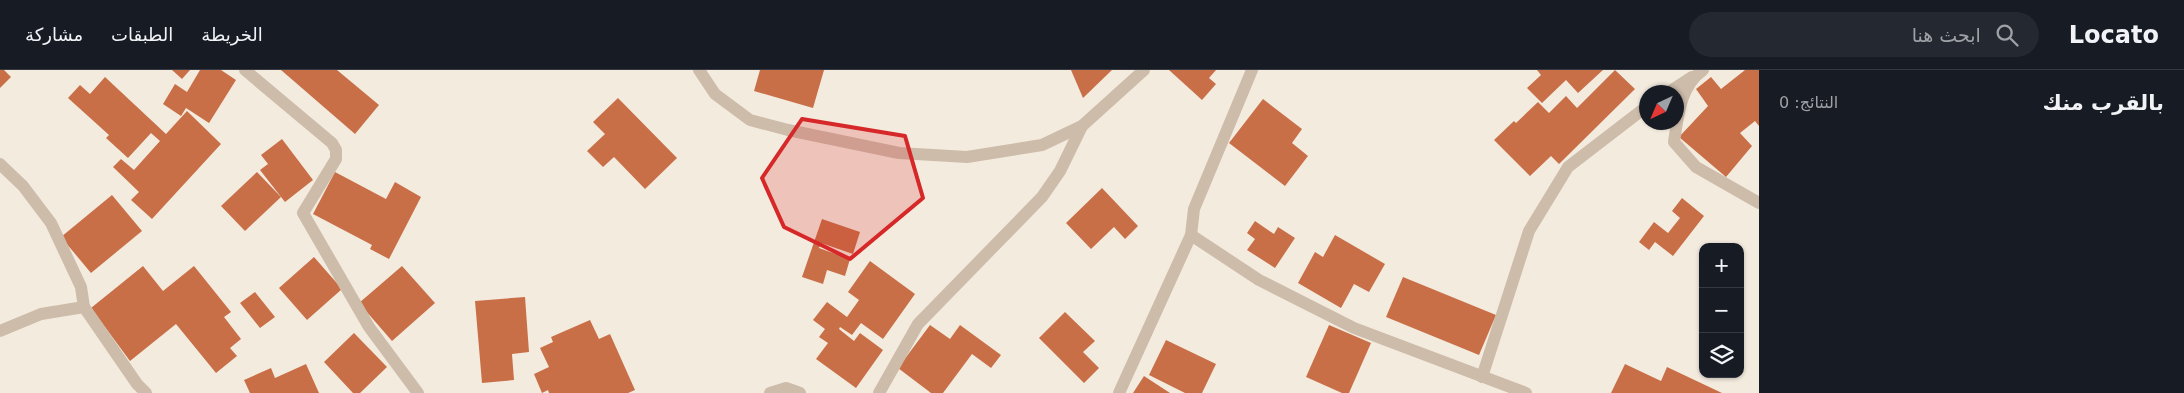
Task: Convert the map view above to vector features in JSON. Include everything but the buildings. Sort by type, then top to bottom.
[{"type":"street","points":[[245,70],[332,143],[336,150],[336,159],[303,213],[369,326],[418,393]]},
{"type":"street","points":[[699,70],[715,94],[750,120],[899,154],[967,157],[1042,145],[1082,126],[1144,70]]},
{"type":"street","points":[[1118,393],[1191,235],[1194,209],[1252,70]]},
{"type":"street","points":[[1680,85],[1699,73]]},
{"type":"street","points":[[1699,73],[1679,106],[1674,142],[1696,167],[1759,203]]},
{"type":"street","points":[[1482,377],[1529,231],[1568,167],[1639,112]]},
{"type":"street","points":[[878,393],[918,324],[1042,197],[1060,171],[1082,126]]},
{"type":"street","points":[[0,164],[23,186],[51,223],[81,287],[84,307],[137,384],[146,393]]},
{"type":"street","points":[[1191,235],[1259,280],[1354,328],[1526,393]]},
{"type":"street","points":[[0,331],[41,314],[84,307]]},
{"type":"street","points":[[770,393],[786,388],[800,393]]},
{"type":"highlighted area","points":[[802,119],[905,136],[923,198],[850,259],[784,227],[762,178]]}]
